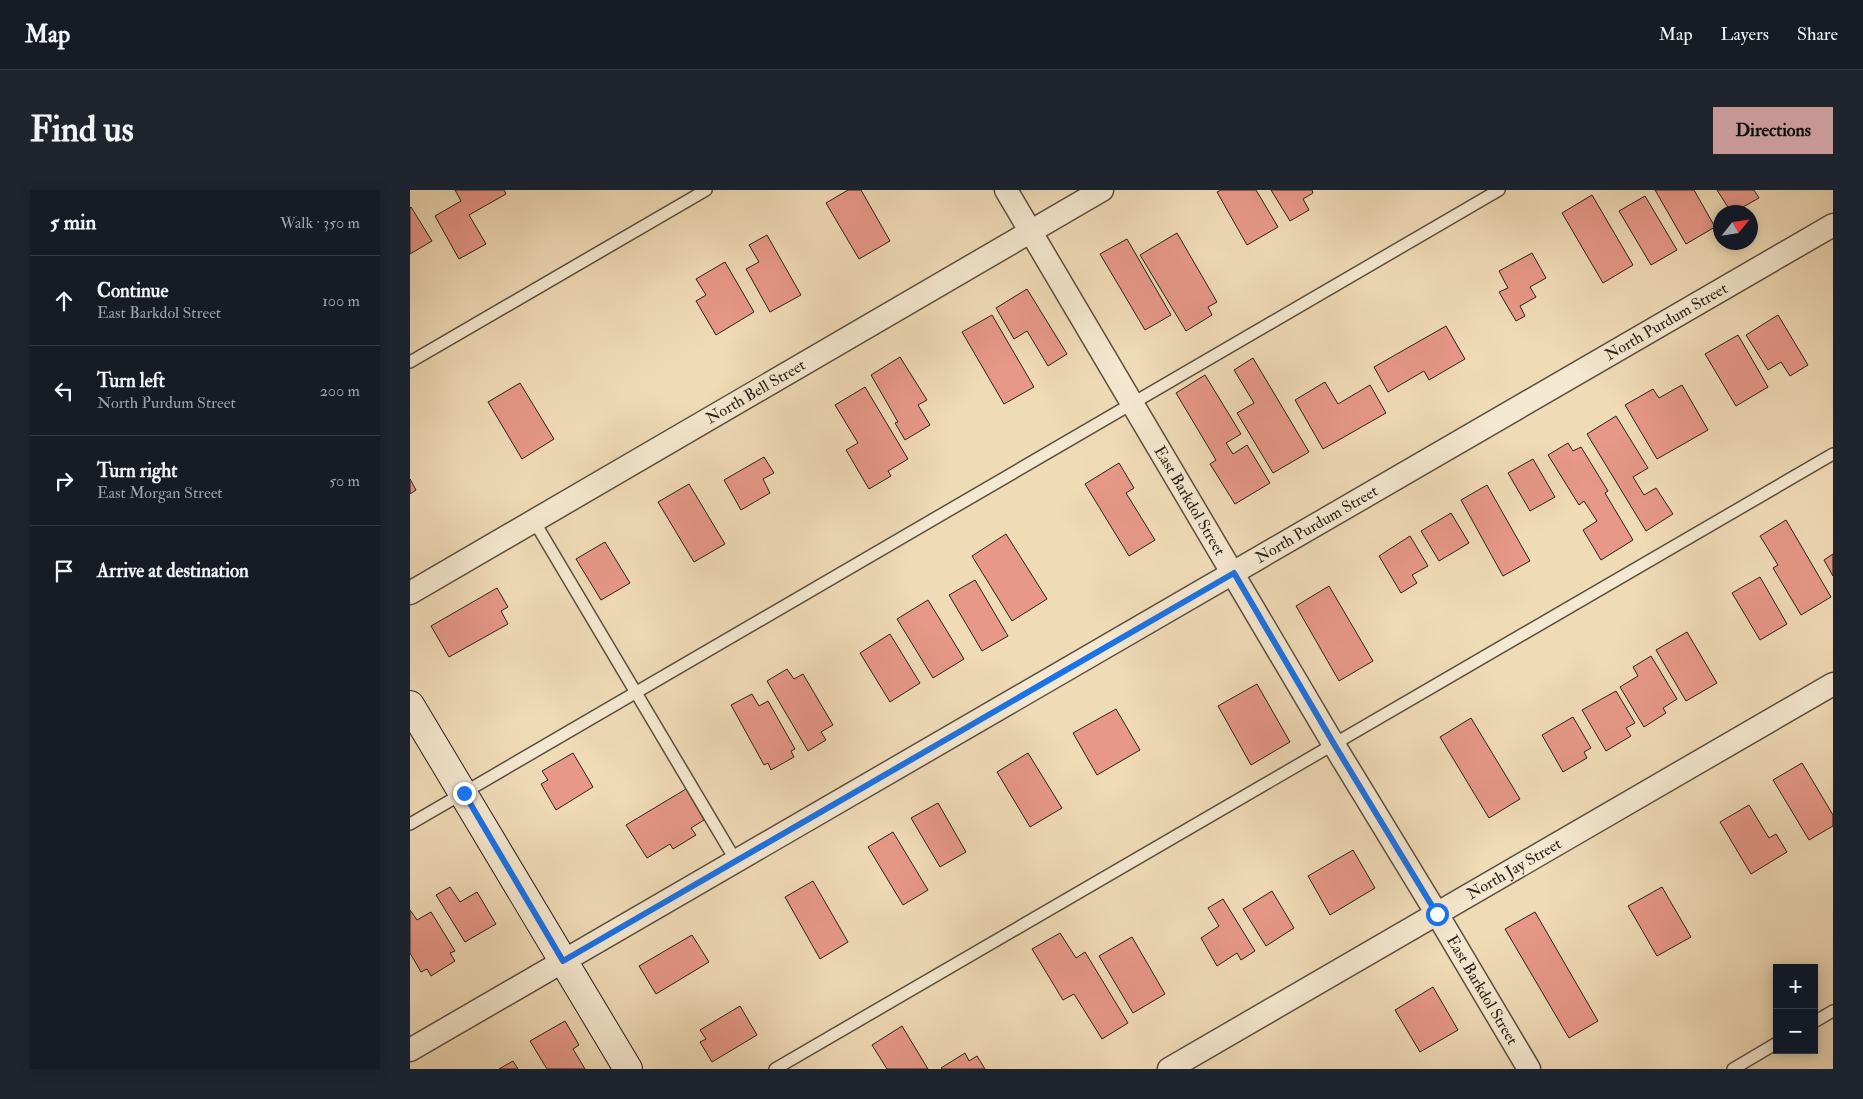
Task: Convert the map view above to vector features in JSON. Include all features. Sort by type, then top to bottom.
[{"type":"street","name":"East Barkdol Street","points":[[1006,190],[1529,1069]]},
{"type":"street","name":"North Bell Street","points":[[410,593],[1102,190]]},
{"type":"street","name":"North Purdum Street","points":[[410,1050],[1833,225]]},
{"type":"street","name":"North Jay Street","points":[[1169,1069],[1833,684]]},
{"type":"street","points":[[410,705],[628,1069]]},
{"type":"lane","points":[[410,362],[706,190]]},
{"type":"lane","points":[[410,824],[1499,190]]},
{"type":"lane","points":[[774,1069],[1833,454]]},
{"type":"lane","points":[[534,520],[736,861]]},
{"type":"lane","points":[[1818,1020],[1833,1011]]},
{"type":"lane","points":[[1732,1069],[1773,1045]]},
{"type":"building","points":[[455,190],[504,190],[506,194],[469,215],[486,244],[459,259],[435,216],[461,201]]},
{"type":"building","points":[[848,190],[861,190],[890,241],[859,259],[826,203]]},
{"type":"building","points":[[1221,190],[1256,190],[1278,227],[1247,245],[1217,192]]},
{"type":"building","points":[[1271,190],[1312,190],[1313,193],[1303,199],[1309,210],[1290,221]]},
{"type":"building","points":[[1655,190],[1694,190],[1713,223],[1713,228],[1686,244]]},
{"type":"building","points":[[1717,190],[1754,190],[1759,198],[1746,205],[1727,205]]},
{"type":"building","points":[[1592,195],[1633,265],[1603,283],[1562,213]]},
{"type":"building","points":[[1645,196],[1677,250],[1651,265],[1619,211]]},
{"type":"building","points":[[410,208],[432,241],[410,254]]},
{"type":"building","points":[[1177,233],[1217,302],[1208,307],[1212,315],[1186,331],[1140,255]]},
{"type":"building","points":[[767,235],[801,295],[770,312],[746,269],[759,262],[749,245]]},
{"type":"building","points":[[1127,239],[1171,315],[1145,330],[1100,254]]},
{"type":"building","points":[[1532,253],[1546,278],[1530,287],[1536,297],[1520,306],[1525,316],[1516,321],[1499,292],[1508,288],[1499,271]]},
{"type":"building","points":[[725,262],[754,312],[716,335],[696,301],[706,295],[696,279]]},
{"type":"building","points":[[1027,289],[1067,354],[1048,366],[1027,331],[1014,339],[996,308]]},
{"type":"building","points":[[992,315],[1034,387],[1004,404],[962,332]]},
{"type":"building","points":[[1778,315],[1808,365],[1790,376],[1781,362],[1768,370],[1746,335]]},
{"type":"building","points":[[1446,326],[1465,359],[1429,380],[1424,371],[1388,392],[1374,367]]},
{"type":"building","points":[[1738,335],[1768,387],[1736,406],[1705,354]]},
{"type":"building","points":[[900,357],[927,400],[918,405],[930,425],[905,440],[895,423],[898,422],[871,375]]},
{"type":"building","points":[[1253,358],[1309,452],[1273,473],[1237,413],[1254,403],[1234,370]]},
{"type":"building","points":[[1205,375],[1241,434],[1226,443],[1233,454],[1247,445],[1270,483],[1235,504],[1210,464],[1216,460],[1176,393]]},
{"type":"building","points":[[1325,382],[1338,404],[1370,385],[1386,413],[1323,449],[1295,400]]},
{"type":"building","points":[[520,383],[554,439],[522,459],[488,402]]},
{"type":"building","points":[[1682,385],[1708,430],[1657,459],[1625,405],[1653,389],[1659,398]]},
{"type":"building","points":[[865,387],[908,459],[888,471],[891,476],[869,489],[846,450],[858,443],[835,405]]},
{"type":"building","points":[[1616,416],[1648,468],[1633,477],[1644,495],[1656,488],[1673,514],[1646,531],[1587,434]]},
{"type":"building","points":[[1568,443],[1573,451],[1581,447],[1608,491],[1605,493],[1633,540],[1601,560],[1583,530],[1597,521],[1584,501],[1579,505],[1548,455]]},
{"type":"building","points":[[764,457],[774,473],[763,479],[770,493],[741,510],[724,480]]},
{"type":"building","points":[[1533,459],[1555,497],[1530,511],[1508,473]]},
{"type":"building","points":[[1119,463],[1134,488],[1126,493],[1155,540],[1129,556],[1085,484]]},
{"type":"building","points":[[410,479],[416,490],[410,494]]},
{"type":"building","points":[[689,484],[725,544],[694,562],[658,502]]},
{"type":"building","points":[[1487,485],[1530,561],[1503,576],[1461,500]]},
{"type":"building","points":[[1451,513],[1469,543],[1439,561],[1421,531]]},
{"type":"building","points":[[1786,520],[1831,597],[1801,615],[1773,568],[1778,565],[1760,536]]},
{"type":"building","points":[[1006,534],[1047,599],[1012,621],[972,556]]},
{"type":"building","points":[[1410,536],[1428,566],[1412,575],[1417,583],[1401,593],[1379,556]]},
{"type":"building","points":[[605,542],[630,583],[601,600],[576,559]]},
{"type":"building","points":[[1833,554],[1833,576],[1824,560]]},
{"type":"building","points":[[1760,577],[1787,624],[1760,640],[1732,593]]},
{"type":"building","points":[[975,580],[1008,636],[982,651],[949,595]]},
{"type":"building","points":[[1329,586],[1373,661],[1339,681],[1296,606]]},
{"type":"building","points":[[497,588],[508,607],[501,611],[508,624],[449,657],[431,626]]},
{"type":"building","points":[[928,600],[964,659],[933,678],[897,619]]},
{"type":"building","points":[[1687,632],[1717,683],[1686,701],[1656,650]]},
{"type":"building","points":[[890,634],[920,683],[890,702],[860,653]]},
{"type":"building","points":[[1651,656],[1677,699],[1663,708],[1666,713],[1644,727],[1620,687],[1638,676],[1633,667]]},
{"type":"building","points":[[787,669],[794,679],[803,674],[833,725],[821,732],[826,740],[808,751],[767,681]]},
{"type":"building","points":[[1257,684],[1290,742],[1251,765],[1218,706]]},
{"type":"building","points":[[1616,691],[1635,723],[1626,728],[1631,736],[1606,751],[1582,710]]},
{"type":"building","points":[[752,694],[759,706],[768,701],[795,749],[791,751],[794,757],[771,770],[768,763],[764,765],[731,705]]},
{"type":"building","points":[[1116,709],[1140,750],[1097,775],[1073,733]]},
{"type":"building","points":[[1573,717],[1591,748],[1584,752],[1587,758],[1563,772],[1542,735]]},
{"type":"building","points":[[1471,718],[1520,799],[1489,818],[1440,737]]},
{"type":"building","points":[[573,753],[593,787],[556,810],[541,784],[548,780],[542,771]]},
{"type":"building","points":[[1028,753],[1062,808],[1030,827],[997,772]]},
{"type":"building","points":[[1802,763],[1833,815],[1833,826],[1809,840],[1773,780]]},
{"type":"building","points":[[686,789],[704,820],[691,828],[696,835],[673,849],[670,844],[647,858],[626,825]]},
{"type":"building","points":[[938,803],[966,852],[940,867],[911,818]]},
{"type":"building","points":[[1749,805],[1769,838],[1776,834],[1787,852],[1751,874],[1720,822]]},
{"type":"building","points":[[893,832],[928,890],[903,905],[868,847]]},
{"type":"building","points":[[1353,850],[1375,888],[1330,915],[1308,876]]},
{"type":"building","points":[[813,881],[848,942],[820,959],[785,897]]},
{"type":"building","points":[[450,887],[460,902],[477,892],[496,924],[465,942],[436,895]]},
{"type":"building","points":[[1662,887],[1691,937],[1657,956],[1628,906]]},
{"type":"building","points":[[1272,891],[1294,928],[1266,946],[1243,909]]},
{"type":"building","points":[[1223,899],[1255,951],[1241,960],[1237,953],[1217,966],[1201,938],[1219,926],[1208,908]]},
{"type":"building","points":[[410,910],[417,920],[431,912],[455,951],[450,953],[455,961],[431,976],[427,969],[421,972],[410,953]]},
{"type":"building","points":[[1535,912],[1598,1021],[1569,1038],[1505,929]]},
{"type":"building","points":[[1060,933],[1076,958],[1085,952],[1128,1023],[1102,1039],[1074,994],[1063,1000],[1032,949]]},
{"type":"building","points":[[692,935],[709,962],[656,994],[639,966]]},
{"type":"building","points":[[1132,937],[1165,994],[1133,1013],[1099,956]]},
{"type":"building","points":[[1433,987],[1458,1030],[1420,1052],[1395,1010]]},
{"type":"building","points":[[740,1006],[757,1035],[712,1062],[700,1042],[706,1039],[700,1030]]},
{"type":"building","points":[[565,1021],[579,1045],[573,1049],[585,1069],[547,1069],[530,1041]]},
{"type":"building","points":[[902,1026],[928,1069],[887,1069],[872,1045]]},
{"type":"building","points":[[965,1053],[969,1061],[977,1056],[985,1069],[941,1068]]},
{"type":"building","points":[[513,1061],[518,1069],[499,1069]]},
{"type":"route","points":[[464,793],[563,961],[1234,573],[1334,744],[1437,914]]}]
